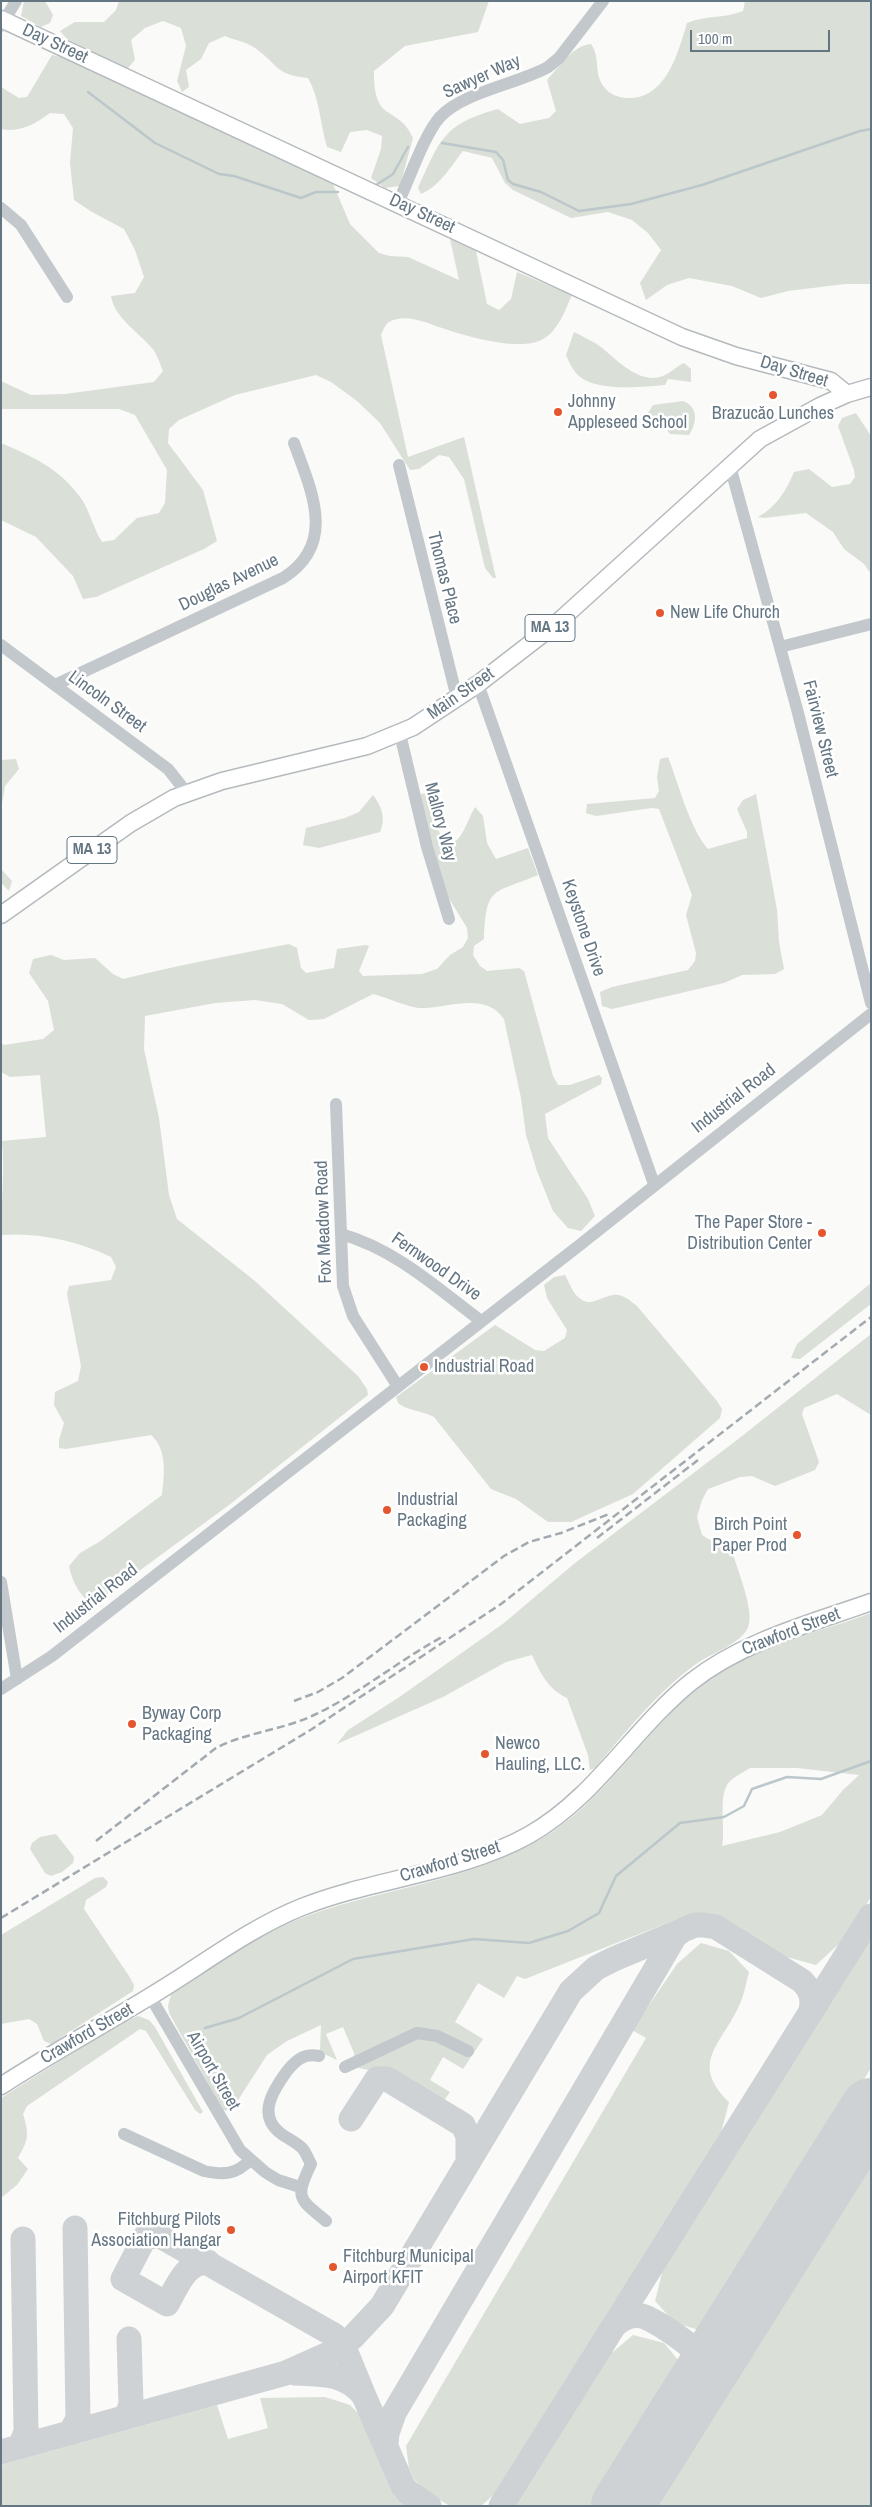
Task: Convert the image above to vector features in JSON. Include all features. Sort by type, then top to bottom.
[{"type":"main road","name":"Day Street","points":[[2,22],[398,203],[682,337],[736,356],[831,381],[847,394]]},
{"type":"main road","name":"Main Street","points":[[1,915],[131,823],[156,807],[187,792],[222,781],[367,746],[400,734],[478,684],[557,623],[730,466],[771,432],[847,394],[871,387]]},
{"type":"main road","name":"Crawford Street","points":[[1,2086],[90,2030],[150,1996],[205,1960],[296,1910],[349,1890],[472,1858],[526,1836],[546,1825],[580,1798],[670,1701],[710,1668],[731,1654],[764,1640],[871,1602]]},
{"type":"street","points":[[2,22],[16,1]]},
{"type":"street","name":"Sawyer Way","points":[[398,203],[433,127],[445,112],[458,103],[548,67],[562,54],[604,1]]},
{"type":"street","points":[[1,208],[21,225],[67,297]]},
{"type":"street","name":"Douglas Avenue","points":[[55,685],[283,578],[298,567],[314,543],[316,520],[313,500],[294,443]]},
{"type":"street","name":"Thomas Place","points":[[399,465],[457,698]]},
{"type":"street","name":"Fairview Street","points":[[730,466],[780,647],[871,1003]]},
{"type":"street","points":[[780,647],[871,624]]},
{"type":"street","name":"Lincoln Street","points":[[1,645],[168,769],[187,792]]},
{"type":"street","name":"Keystone Drive","points":[[478,684],[654,1184]]},
{"type":"street","name":"Mallory Way","points":[[400,734],[426,847],[449,919]]},
{"type":"street","name":"Industrial Road","points":[[1,1689],[52,1656],[871,1014]]},
{"type":"street","name":"Fox Meadow Road","points":[[336,1104],[343,1286],[347,1301],[363,1334],[397,1385]]},
{"type":"street","name":"Fernwood Drive","points":[[341,1234],[365,1240],[386,1251],[481,1321]]},
{"type":"street","points":[[1,1582],[17,1679]]},
{"type":"street","name":"Airport Street","points":[[150,1996],[229,2135],[250,2160],[278,2180],[300,2187],[311,2164],[303,2149],[274,2126],[270,2118],[268,2103],[296,2062],[304,2056],[319,2056]]},
{"type":"street","points":[[344,2068],[417,2033],[437,2036],[468,2050]]},
{"type":"street","points":[[124,2134],[204,2171],[218,2174],[235,2172],[242,2169],[250,2160]]},
{"type":"street","points":[[300,2187],[301,2196],[305,2204],[326,2221]]},
{"type":"shaded area","points":[[24,1],[45,1],[53,15],[50,23],[41,27],[21,16]]},
{"type":"shaded area","points":[[119,1],[489,1],[478,32],[405,46],[374,71],[375,88],[382,107],[407,128],[413,138],[400,186],[385,188],[371,178],[381,149],[382,136],[367,130],[350,132],[341,152],[327,147],[317,103],[308,78],[297,77],[283,71],[248,44],[225,36],[209,43],[201,59],[186,70],[189,87],[182,92],[177,81],[186,46],[181,28],[163,21],[145,28],[131,40],[135,60],[127,69],[67,39],[60,31],[75,22],[104,22],[116,10]]},
{"type":"shaded area","points":[[745,1],[871,1],[871,284],[845,284],[788,291],[761,298],[732,286],[689,278],[667,285],[646,300],[640,283],[661,250],[648,233],[632,220],[608,212],[571,218],[513,190],[505,183],[492,158],[463,151],[439,181],[421,194],[418,188],[438,146],[454,128],[465,121],[498,109],[520,124],[549,118],[556,111],[547,80],[567,57],[578,48],[591,44],[596,55],[599,76],[604,87],[609,92],[624,98],[640,97],[652,91],[661,83],[668,72],[679,48],[687,23],[743,11]]},
{"type":"shaded area","points":[[52,55],[61,57],[333,184],[350,224],[379,253],[408,257],[459,280],[450,239],[476,251],[487,304],[499,310],[511,299],[517,272],[572,295],[561,319],[553,330],[549,335],[534,343],[509,344],[495,342],[467,336],[425,322],[403,318],[389,322],[381,335],[408,457],[464,437],[496,578],[493,578],[485,568],[464,479],[449,457],[439,455],[419,469],[410,470],[380,423],[357,401],[331,382],[316,375],[235,395],[179,420],[169,429],[168,443],[203,490],[217,541],[204,549],[96,597],[83,599],[73,576],[36,537],[1,520],[1,443],[45,464],[64,479],[83,502],[102,542],[114,540],[137,518],[159,513],[165,503],[167,470],[135,415],[119,409],[1,409],[1,381],[31,395],[65,394],[154,382],[163,371],[153,349],[127,324],[113,304],[111,296],[135,293],[144,277],[135,250],[124,229],[74,200],[70,163],[73,128],[64,114],[50,113],[39,121],[21,129],[1,129],[1,87],[19,98],[27,97]]},
{"type":"shaded area","points":[[574,332],[598,345],[638,375],[656,378],[665,375],[684,363],[691,369],[691,382],[668,379],[665,385],[619,387],[596,384],[586,380],[574,370],[566,355]]},
{"type":"shaded area","points":[[683,401],[692,407],[695,416],[694,425],[689,435],[670,434],[663,425],[646,416],[653,405]]},
{"type":"shaded area","points":[[856,413],[871,436],[871,574],[864,564],[844,549],[833,532],[806,513],[758,517],[780,498],[794,472],[809,469],[832,487],[850,484],[855,477],[854,470],[838,426],[842,418]]},
{"type":"shaded area","points":[[668,757],[690,818],[701,840],[708,849],[747,838],[747,832],[737,809],[743,800],[756,794],[777,910],[779,942],[784,969],[775,974],[742,975],[724,983],[612,1009],[602,1006],[600,992],[612,987],[688,970],[695,961],[696,953],[686,915],[692,895],[659,809],[652,808],[596,816],[586,813],[587,804],[655,798],[659,791],[657,777],[660,759]]},
{"type":"shaded area","points":[[16,759],[19,769],[5,786],[1,809],[1,760]]},
{"type":"shaded area","points":[[426,793],[433,819],[442,837],[448,842],[454,842],[461,835],[475,807],[483,816],[487,843],[496,859],[528,848],[538,875],[502,889],[490,900],[485,922],[484,939],[474,946],[473,955],[480,966],[487,971],[519,968],[524,971],[553,1076],[558,1085],[570,1085],[599,1075],[602,1078],[601,1084],[545,1114],[548,1138],[588,1199],[595,1216],[581,1231],[568,1228],[553,1211],[537,1171],[526,1135],[521,1098],[504,1019],[496,1010],[487,1005],[466,1003],[416,1008],[373,994],[324,1019],[309,1020],[282,1004],[255,1000],[215,1003],[145,1016],[144,1049],[159,1118],[169,1195],[177,1219],[255,1281],[358,1376],[367,1389],[368,1395],[229,1505],[94,1604],[85,1598],[77,1588],[69,1566],[80,1553],[99,1542],[162,1495],[164,1463],[160,1448],[151,1435],[66,1449],[59,1448],[59,1440],[64,1423],[54,1405],[55,1392],[78,1381],[81,1366],[67,1294],[69,1286],[111,1280],[116,1267],[111,1257],[72,1242],[43,1236],[1,1235],[2,1141],[46,1137],[40,1075],[10,1077],[1,1072],[1,1043],[4,1045],[43,1039],[54,1030],[48,1001],[29,973],[33,959],[51,955],[64,960],[95,958],[113,974],[123,979],[289,944],[297,948],[301,968],[306,973],[334,968],[337,949],[366,945],[369,946],[359,971],[363,976],[422,974],[437,969],[450,955],[463,947],[468,938],[467,928],[447,895],[420,804],[421,794]]},
{"type":"shaded area","points":[[373,795],[379,804],[383,817],[380,832],[319,848],[303,845],[306,828],[345,818],[359,812]]},
{"type":"shaded area","points":[[1,869],[12,881],[9,891],[1,883]]},
{"type":"shaded area","points":[[565,1275],[577,1296],[586,1302],[620,1295],[637,1306],[722,1409],[720,1418],[633,1494],[571,1522],[548,1522],[516,1499],[491,1489],[434,1417],[402,1406],[398,1403],[396,1397],[495,1325],[535,1350],[544,1351],[565,1338],[567,1330],[547,1298],[544,1285],[554,1277]]},
{"type":"shaded area","points":[[871,1283],[871,1304],[800,1359],[791,1358],[797,1344]]},
{"type":"shaded area","points":[[871,1334],[871,1415],[837,1394],[804,1408],[802,1414],[819,1462],[815,1470],[775,1486],[752,1476],[740,1477],[708,1489],[702,1500],[697,1517],[702,1535],[733,1554],[747,1599],[750,1617],[749,1624],[741,1637],[696,1664],[668,1687],[642,1713],[595,1768],[590,1770],[588,1755],[567,1698],[550,1685],[542,1675],[532,1655],[506,1662],[443,1697],[337,1744],[348,1730],[398,1698],[504,1623],[575,1563],[737,1440]]},
{"type":"shaded area","points":[[871,1613],[871,1897],[842,1941],[816,1965],[783,1956],[708,1914],[690,1914],[525,1979],[517,1976],[504,1998],[478,1983],[455,2022],[483,2039],[463,2069],[443,2057],[430,2080],[450,2092],[441,2105],[394,2076],[355,2067],[354,2053],[343,2027],[326,2034],[337,2060],[320,2052],[321,2025],[287,2041],[267,2055],[231,2111],[223,2110],[169,2013],[168,2006],[171,1995],[244,1946],[303,1917],[351,1902],[462,1873],[516,1852],[541,1839],[565,1823],[587,1804],[666,1718],[708,1679],[744,1658],[765,1649]],"holes":[[[750,1768],[797,1768],[859,1775],[843,1790],[822,1815],[780,1832],[722,1846],[724,1794],[730,1781]]]},
{"type":"shaded area","points":[[56,1834],[74,1857],[73,1863],[62,1872],[51,1876],[45,1873],[30,1849],[32,1843],[40,1837]]},
{"type":"shaded area","points":[[103,1877],[108,1882],[106,1887],[86,1900],[84,1909],[129,1976],[134,1985],[133,1991],[51,2044],[44,2041],[37,2024],[29,2019],[1,2024],[1,1935],[95,1878]]},
{"type":"shaded area","points":[[871,1931],[871,2068],[706,2332],[675,2323],[655,2301],[663,2269],[699,2205]]},
{"type":"shaded area","points":[[701,1943],[729,1951],[749,1972],[741,2002],[717,2043],[710,2065],[711,2076],[717,2088],[729,2102],[721,2133],[677,2211],[540,2430],[499,2490],[481,2506],[450,2506],[425,2491],[414,2479],[409,2468],[406,2446],[646,2038],[632,2030],[677,1964]]},
{"type":"shaded area","points":[[138,2016],[149,2020],[155,2027],[203,2112],[200,2114],[195,2110],[146,2031],[140,2029],[27,2106],[23,2114],[27,2136],[18,2158],[28,2169],[17,2185],[1,2198],[1,2098],[117,2025]]},
{"type":"shaded area","points":[[865,2158],[871,2162],[871,2506],[647,2506]]},
{"type":"shaded area","points":[[633,2335],[664,2343],[684,2367],[597,2506],[510,2506],[608,2356]]},
{"type":"shaded area","points":[[325,2397],[350,2405],[361,2416],[391,2489],[396,2497],[409,2506],[1,2506],[1,2465],[217,2405],[228,2439],[268,2428],[260,2398]]},
{"type":"waterway","points":[[88,92],[155,143],[219,174],[234,176],[301,198],[316,192],[338,192]]},
{"type":"waterway","points":[[442,143],[496,152],[503,160],[508,180],[513,184],[541,192],[579,211],[631,204],[702,185],[860,131],[871,129]]},
{"type":"waterway","points":[[376,185],[393,174],[408,147]]},
{"type":"waterway","points":[[205,2028],[239,2018],[353,1959],[474,1939],[529,1943],[568,1931],[599,1913],[616,1876],[680,1823],[724,1817],[744,1806],[752,1789],[787,1777],[821,1779],[871,1761]]},
{"type":"taxiway","points":[[501,2506],[871,1916]]},
{"type":"taxiway","points":[[1,2452],[286,2373],[333,2352],[353,2337],[382,2306],[571,1991],[596,1968],[695,1925],[716,1927],[802,1981],[811,1996],[810,2014]]},
{"type":"taxiway","points":[[386,2445],[387,2433],[394,2413],[675,1936],[680,1932]]},
{"type":"taxiway","points":[[351,2119],[377,2079],[387,2079],[463,2125],[468,2136],[468,2160]]},
{"type":"taxiway","points":[[70,2433],[78,2419],[75,2228]]},
{"type":"taxiway","points":[[208,2262],[200,2263],[193,2266],[188,2271],[178,2283],[167,2304],[123,2279],[145,2237],[160,2236],[334,2335],[343,2345],[364,2396]]},
{"type":"taxiway","points":[[20,2447],[26,2432],[23,2239]]},
{"type":"taxiway","points":[[616,2324],[628,2317],[635,2316],[642,2316],[655,2322],[697,2352],[702,2365],[701,2380]]},
{"type":"taxiway","points":[[690,2346],[702,2349],[711,2348],[729,2336]]},
{"type":"taxiway","points":[[123,2418],[128,2413],[131,2404],[129,2339]]},
{"type":"taxiway","points":[[295,2373],[333,2376],[357,2388],[364,2396],[403,2486],[408,2492],[429,2506]]},
{"type":"runway","points":[[622,2506],[871,2109]]},
{"type":"railway","points":[[1,1918],[312,1729],[501,1604],[871,1317]]},
{"type":"railway","points":[[597,1538],[698,1460]]},
{"type":"railway","points":[[294,1701],[318,1692],[342,1678],[504,1556],[529,1542],[561,1533],[609,1514]]},
{"type":"railway","points":[[96,1841],[216,1748],[240,1738],[302,1720],[331,1707],[442,1637]]},
{"type":"place","name":"Brazucăo Lunches","points":[[773,395]]},
{"type":"place","name":"Johnny Appleseed School","points":[[558,412]]},
{"type":"place","name":"New Life Church","points":[[660,613]]},
{"type":"place","name":"The Paper Store - Distribution Center","points":[[822,1233]]},
{"type":"place","name":"Industrial Road","points":[[424,1367]]},
{"type":"place","name":"Industrial Packaging","points":[[387,1510]]},
{"type":"place","name":"Birch Point Paper Prod","points":[[797,1535]]},
{"type":"place","name":"Byway Corp Packaging","points":[[132,1724]]},
{"type":"place","name":"Newco Hauling, LLC.","points":[[485,1754]]},
{"type":"place","name":"Fitchburg Pilots Association Hangar","points":[[231,2230]]},
{"type":"place","name":"Fitchburg Municipal Airport KFIT","points":[[333,2267]]}]
